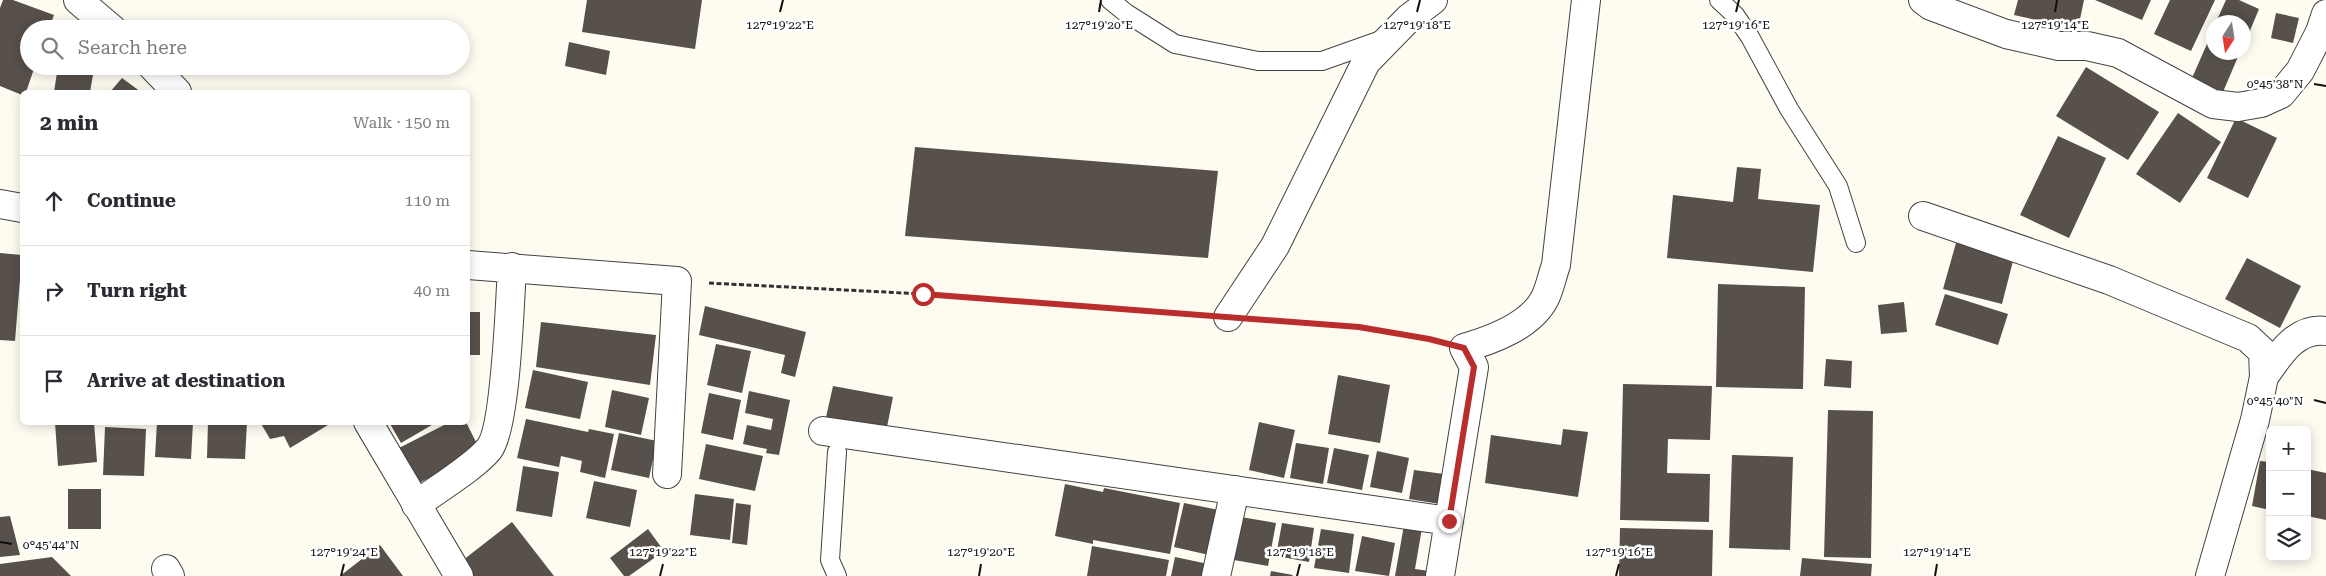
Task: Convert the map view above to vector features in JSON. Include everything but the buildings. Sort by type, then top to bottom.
[{"type":"street","points":[[80,0],[102,20]]},
{"type":"street","points":[[1228,317],[1275,246],[1366,62],[1409,18],[1433,0]]},
{"type":"street","points":[[1440,576],[1474,367],[1464,348],[1495,339],[1522,324],[1544,300],[1556,265],[1586,0]]},
{"type":"street","points":[[1923,0],[1931,6],[2006,34],[2059,46],[2087,46],[2118,53],[2213,104],[2238,107],[2261,103],[2282,94],[2300,71],[2320,32],[2326,14]]},
{"type":"street","points":[[161,75],[175,90]]},
{"type":"street","points":[[0,204],[20,208]]},
{"type":"street","points":[[1923,216],[2109,280],[2248,338],[2263,352],[2264,377],[2255,420],[2210,576]]},
{"type":"street","points":[[470,265],[677,281],[667,474]]},
{"type":"street","points":[[416,505],[490,448],[497,428],[506,360],[512,267]]},
{"type":"street","points":[[2264,377],[2284,347],[2313,329],[2326,331]]},
{"type":"street","points":[[370,425],[459,576]]},
{"type":"street","points":[[830,441],[1235,490],[1449,521]]},
{"type":"street","points":[[1216,576],[1235,490]]},
{"type":"lane","points":[[1110,0],[1126,13],[1175,44],[1258,61],[1322,61],[1391,36]]},
{"type":"lane","points":[[1718,0],[1735,15],[1750,37],[1789,109],[1838,186],[1856,243]]},
{"type":"lane","points":[[830,441],[830,560],[837,576]]},
{"type":"path","points":[[677,281],[923,294],[1359,327],[1429,339],[1464,348]]},
{"type":"route","points":[[923,294],[1359,327],[1429,339],[1464,348],[1474,367],[1449,521]]}]
